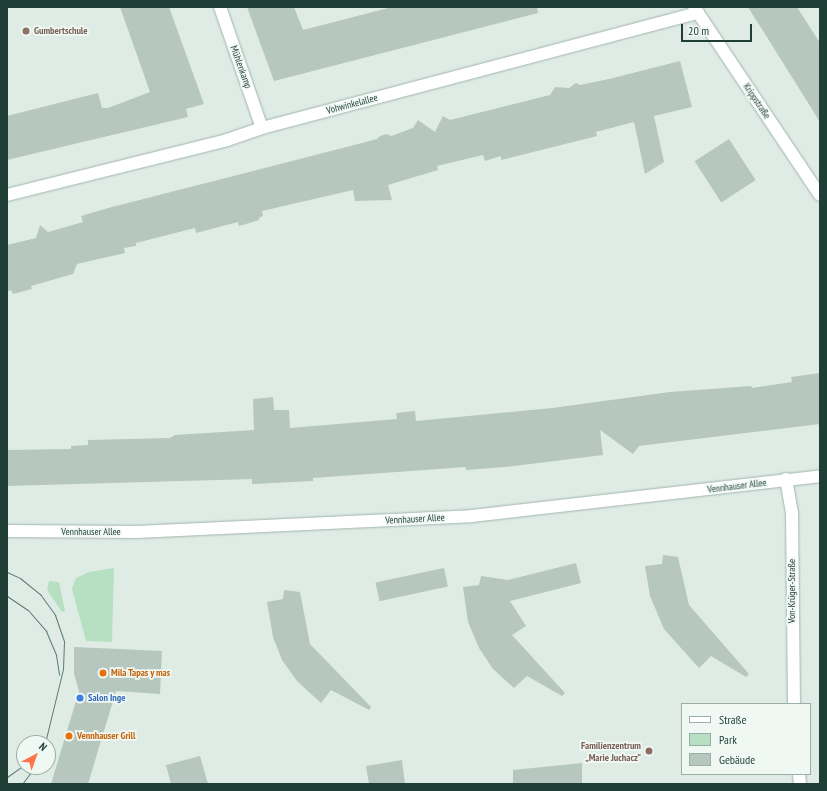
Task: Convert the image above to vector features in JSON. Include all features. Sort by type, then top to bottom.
[{"type":"street","name":"Mühlenkamp","points":[[220,7],[262,128]]},
{"type":"street","name":"Vohwinkelallee","points":[[7,195],[227,140],[262,128],[696,10]]},
{"type":"street","name":"Krippstraße","points":[[696,10],[820,195]]},
{"type":"street","name":"Vennhauser Allee","points":[[7,531],[137,532],[471,516],[820,476]]},
{"type":"street","name":"Von-Krüger-Straße","points":[[786,479],[792,512],[794,703]]},
{"type":"green space","points":[[114,568],[112,642],[86,641],[72,589],[76,578],[89,572]]},
{"type":"green space","points":[[49,581],[59,582],[65,611],[62,612],[47,590]]},
{"type":"building","points":[[120,7],[169,7],[204,104],[186,109],[188,117],[7,160],[7,116],[98,93],[102,108],[108,108],[150,92]]},
{"type":"building","points":[[247,7],[294,7],[303,30],[392,7],[537,7],[538,13],[274,81]]},
{"type":"building","points":[[748,7],[797,7],[820,43],[820,122]]},
{"type":"building","points":[[680,61],[692,107],[654,116],[664,162],[645,174],[634,122],[596,132],[597,136],[501,160],[501,156],[485,161],[483,155],[437,166],[438,170],[388,185],[392,200],[355,201],[353,190],[262,211],[263,216],[259,218],[259,220],[239,226],[238,222],[196,233],[195,228],[136,243],[136,246],[124,248],[125,253],[77,264],[73,274],[31,286],[32,289],[13,294],[11,290],[7,292],[7,245],[36,238],[40,225],[48,232],[83,222],[81,216],[112,207],[362,143],[377,139],[380,136],[387,134],[391,136],[413,128],[418,120],[435,132],[443,116],[450,120],[550,95],[555,87],[569,88],[576,83],[580,85],[609,79]]},
{"type":"building","points":[[729,139],[756,180],[721,202],[695,161]]},
{"type":"building","points":[[820,373],[820,424],[639,446],[633,454],[600,430],[603,455],[505,467],[466,470],[466,467],[313,478],[313,481],[252,484],[252,479],[7,486],[7,450],[71,449],[71,446],[88,445],[88,440],[170,438],[175,435],[254,430],[253,399],[273,397],[274,410],[289,410],[290,428],[397,419],[396,413],[415,411],[416,421],[552,408],[670,392],[751,386],[752,388],[792,382],[791,377]]},
{"type":"building","points":[[663,555],[678,557],[689,605],[749,674],[746,677],[711,656],[699,668],[664,629],[650,596],[645,566],[662,564]]},
{"type":"building","points":[[576,563],[581,583],[510,601],[526,626],[512,635],[565,693],[562,696],[527,676],[514,688],[493,669],[479,648],[468,622],[463,587],[479,585],[481,576],[508,580]]},
{"type":"building","points":[[444,568],[448,587],[379,601],[376,583]]},
{"type":"building","points":[[284,590],[300,592],[310,644],[371,707],[369,710],[331,690],[321,703],[297,681],[282,660],[273,637],[267,602],[283,599]]},
{"type":"building","points":[[74,647],[162,651],[160,694],[116,691],[88,784],[51,784],[54,775],[56,775],[56,767],[79,691],[74,674]]},
{"type":"building","points":[[200,756],[208,784],[171,784],[166,765]]},
{"type":"building","points":[[402,760],[405,784],[369,784],[366,766]]},
{"type":"building","points":[[582,763],[582,784],[513,784],[513,770]]},
{"type":"tram line","points":[[7,572],[20,578],[40,594],[55,615],[64,641],[63,669],[47,735]]},
{"type":"tram line","points":[[7,596],[28,610],[46,631],[56,655],[59,675]]},
{"type":"tram line","points":[[7,777],[16,771]]},
{"type":"tram line","points":[[22,784],[29,775]]},
{"type":"place","name":"Gumbertschule","points":[[26,31]]},
{"type":"place","name":"Mila Tapas y mas","points":[[103,673]]},
{"type":"place","name":"Salon Inge","points":[[80,698]]},
{"type":"place","name":"Vennhauser Grill","points":[[69,736]]},
{"type":"place","name":"Familienzentrum „Marie Juchacz“","points":[[649,751]]}]
